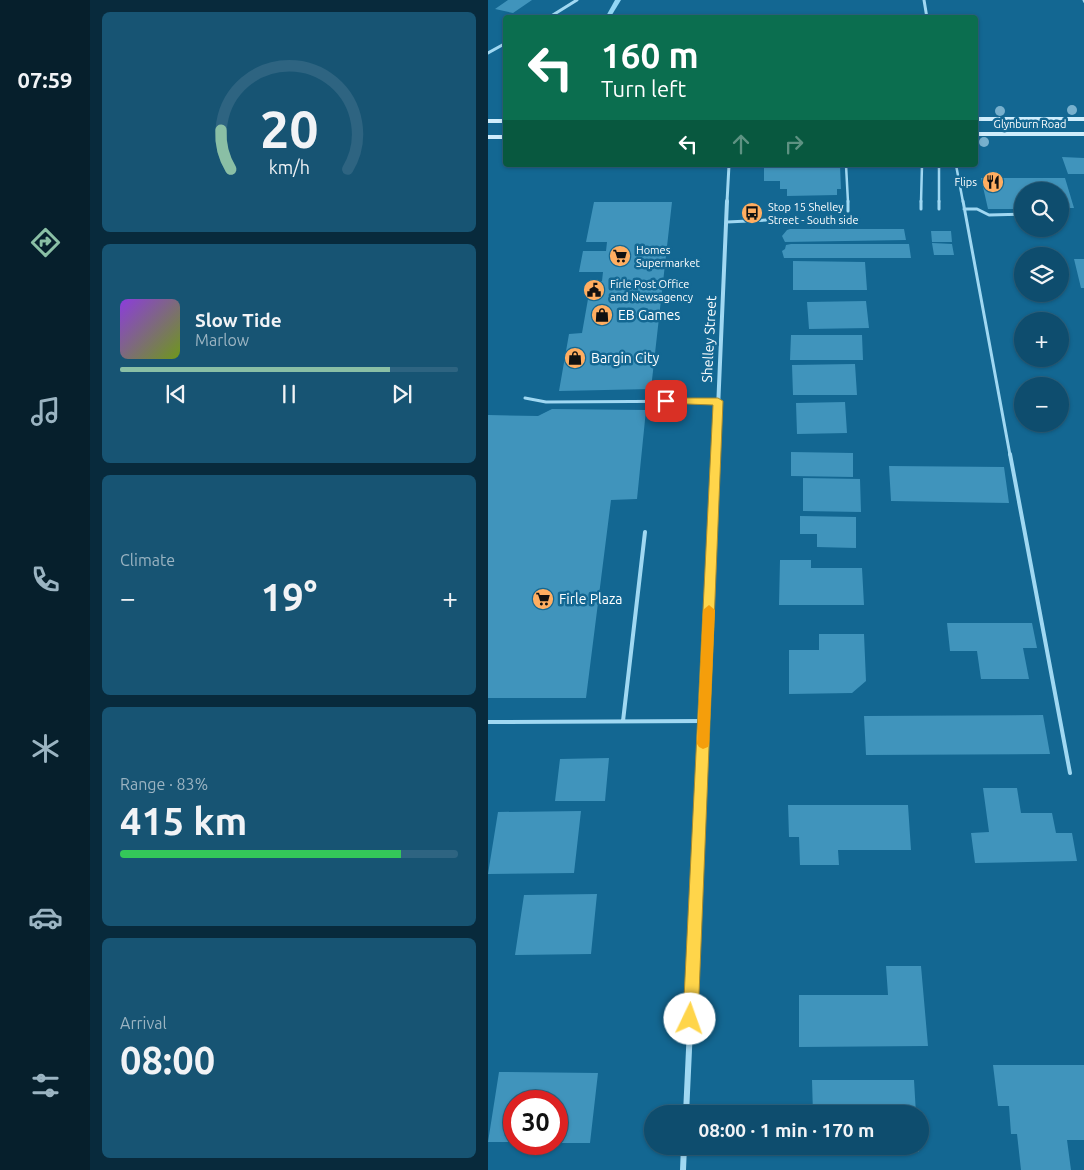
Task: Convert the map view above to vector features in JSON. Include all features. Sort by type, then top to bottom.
[{"type":"main road","name":"Glynburn Road","points":[[978,119],[1084,119]]},
{"type":"main road","points":[[488,121],[503,121]]},
{"type":"main road","name":"Glynburn Road","points":[[978,134],[1084,134]]},
{"type":"main road","points":[[488,137],[503,137]]},
{"type":"street","points":[[553,15],[577,0]]},
{"type":"street","points":[[924,0],[926,15]]},
{"type":"street","points":[[488,53],[503,45]]},
{"type":"street","name":"Shelley Street","points":[[686,1105],[729,167]]},
{"type":"street","points":[[683,1170],[684,1155]]},
{"type":"lane","points":[[846,167],[848,211]]},
{"type":"lane","points":[[921,209],[922,167]]},
{"type":"lane","points":[[938,167],[939,209]]},
{"type":"lane","points":[[956,167],[1070,773]]},
{"type":"lane","points":[[964,209],[976,209],[989,214],[1014,214]]},
{"type":"lane","points":[[727,222],[767,220]]},
{"type":"lane","points":[[525,398],[546,402],[718,401]]},
{"type":"lane","points":[[623,721],[645,532]]},
{"type":"lane","points":[[488,722],[704,721]]},
{"type":"building","points":[[508,0],[532,0],[513,13],[495,9]]},
{"type":"building","points":[[1062,157],[1085,158],[1085,174],[1068,174]]},
{"type":"building","points":[[764,167],[840,167],[841,189],[837,189],[837,195],[787,196],[787,189],[780,189],[780,181],[764,181]]},
{"type":"building","points":[[981,178],[1065,178],[1066,182],[1014,182],[1014,209],[988,209]]},
{"type":"building","points":[[1069,191],[1074,208],[1069,208]]},
{"type":"building","points":[[594,202],[672,202],[651,389],[559,391],[569,334],[582,333],[591,282],[602,281],[603,272],[579,272],[583,251],[606,251],[607,242],[586,242]]},
{"type":"building","points":[[790,229],[904,229],[906,240],[785,242],[782,236]]},
{"type":"building","points":[[931,231],[951,231],[952,242],[932,242]]},
{"type":"building","points":[[932,243],[952,244],[954,255],[934,255]]},
{"type":"building","points":[[909,244],[911,258],[784,258],[782,251],[786,245]]},
{"type":"building","points":[[1074,259],[1085,259],[1085,288],[1081,288]]},
{"type":"building","points":[[793,261],[865,262],[867,290],[793,290]]},
{"type":"building","points":[[866,301],[869,328],[809,329],[807,302]]},
{"type":"building","points":[[791,335],[862,335],[863,360],[790,360]]},
{"type":"building","points":[[855,364],[857,395],[793,395],[792,365]]},
{"type":"building","points":[[845,402],[847,433],[797,434],[796,403]]},
{"type":"building","name":"Firle Plaza","points":[[552,409],[646,410],[637,499],[611,500],[586,698],[488,698],[488,415],[538,416]]},
{"type":"building","points":[[791,452],[853,453],[853,477],[791,476]]},
{"type":"building","points":[[889,466],[1004,467],[1009,503],[891,501]]},
{"type":"building","points":[[803,478],[860,479],[861,512],[803,511]]},
{"type":"building","points":[[800,516],[856,517],[856,548],[817,547],[817,534],[800,534]]},
{"type":"building","points":[[780,560],[811,560],[811,568],[862,568],[864,605],[779,605]]},
{"type":"building","points":[[947,623],[1032,623],[1037,648],[1023,648],[1029,679],[981,679],[977,651],[950,651]]},
{"type":"building","points":[[819,634],[864,634],[866,681],[852,693],[789,694],[789,650],[819,650]]},
{"type":"building","points":[[1043,715],[1050,754],[866,755],[864,716]]},
{"type":"building","points":[[609,758],[605,801],[555,801],[560,759]]},
{"type":"building","points":[[983,788],[1017,788],[1021,813],[1052,813],[1056,833],[1072,833],[1077,861],[975,863],[971,833],[989,832]]},
{"type":"building","points":[[788,805],[908,805],[911,850],[838,850],[839,865],[800,865],[799,837],[789,837]]},
{"type":"building","points":[[581,811],[574,873],[488,874],[498,812]]},
{"type":"building","points":[[597,894],[591,954],[515,955],[524,895]]},
{"type":"building","points":[[886,966],[921,966],[928,1046],[799,1047],[799,995],[888,995]]},
{"type":"building","points":[[993,1065],[1085,1065],[1085,1140],[1067,1140],[1071,1170],[1021,1170],[1017,1134],[1011,1134],[1009,1106],[998,1106]]},
{"type":"building","points":[[499,1072],[598,1073],[590,1143],[568,1143],[568,1090],[503,1090],[503,1142],[488,1142]]},
{"type":"building","points":[[812,1080],[914,1080],[915,1105],[813,1105]]},
{"type":"waterway","points":[[609,15],[618,0]]},
{"type":"slow traffic","points":[[703,744],[709,610]]},
{"type":"place","name":"Flips","points":[[993,182]]},
{"type":"place","name":"Stop 15 Shelley Street - South side","points":[[752,213]]},
{"type":"place","name":"Homes Supermarket","points":[[620,256]]},
{"type":"place","name":"Firle Post Office and Newsagency","points":[[594,290]]},
{"type":"place","name":"EB Games","points":[[602,315]]},
{"type":"place","name":"Bargin City","points":[[575,358]]},
{"type":"place","name":"Firle Plaza","points":[[543,599]]},
{"type":"route","points":[[666,401],[718,401],[690,1019]]}]
